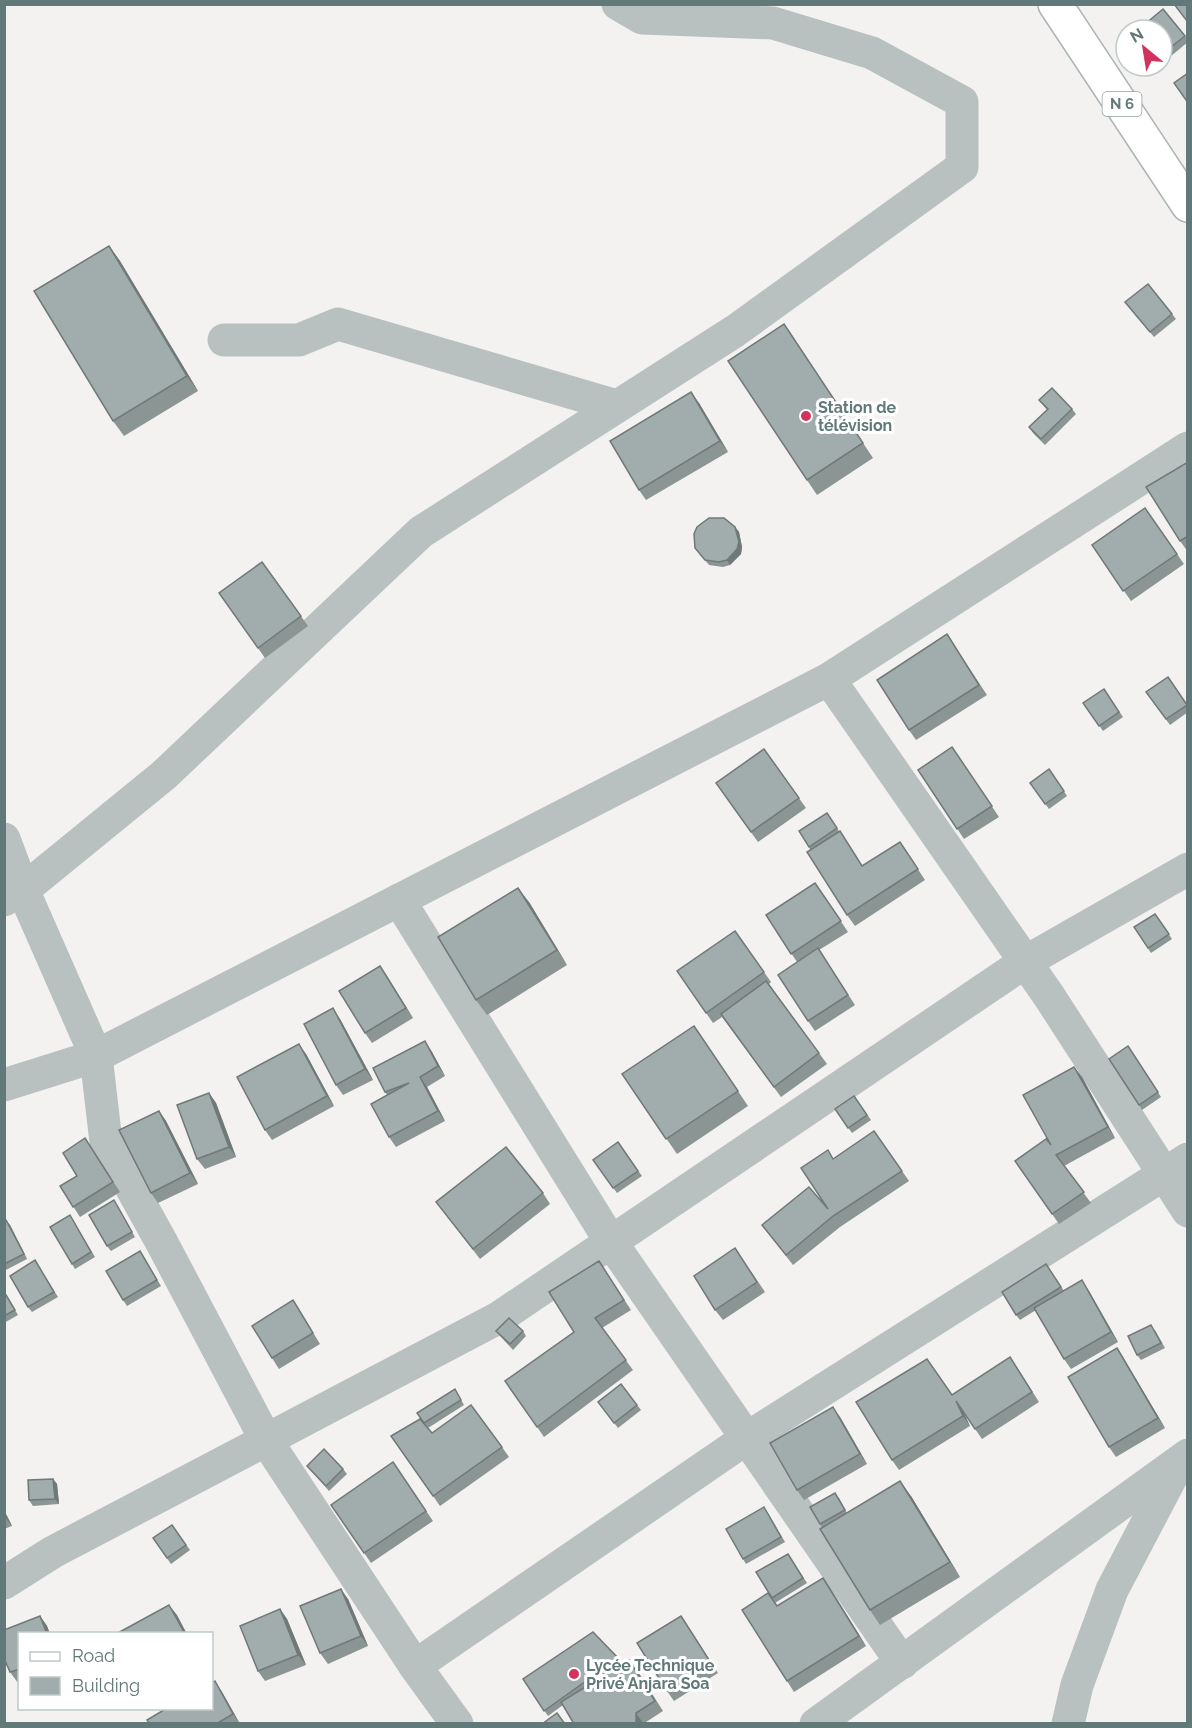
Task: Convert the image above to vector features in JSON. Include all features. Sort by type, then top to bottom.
[{"type":"main road","name":"N 6","points":[[1055,4],[1188,205]]},
{"type":"street","points":[[14,895],[164,775],[421,532],[735,331],[962,167],[962,102],[872,53],[773,23],[642,18],[618,4]]},
{"type":"street","points":[[224,340],[299,340],[338,324],[617,406]]},
{"type":"street","points":[[4,1085],[96,1056],[829,679],[1188,448]]},
{"type":"street","points":[[829,679],[1025,962],[1176,1166],[1188,1211]]},
{"type":"street","points":[[4,839],[14,895],[96,1056],[106,1142],[267,1440],[415,1666],[457,1724]]},
{"type":"street","points":[[4,1583],[53,1552],[500,1317],[1025,962],[1188,869]]},
{"type":"street","points":[[399,900],[610,1242],[902,1663]]},
{"type":"street","points":[[415,1666],[747,1438],[1176,1166]]},
{"type":"street","points":[[816,1724],[1184,1457]]},
{"type":"street","points":[[1068,1724],[1077,1685],[1112,1590],[1184,1457]]},
{"type":"building","points":[[1174,4],[1188,4],[1188,21],[1187,21]]},
{"type":"building","points":[[1163,9],[1170,18],[1152,18]]},
{"type":"building","points":[[1174,22],[1185,36],[1174,45]]},
{"type":"building","points":[[1188,73],[1188,100],[1186,100],[1174,83]]},
{"type":"building","points":[[109,246],[187,376],[113,421],[34,291]]},
{"type":"building","points":[[1148,284],[1172,314],[1150,332],[1125,302]]},
{"type":"building","name":"Station de télévision","points":[[784,324],[863,443],[807,480],[728,361]]},
{"type":"building","points":[[1052,388],[1072,409],[1041,439],[1029,427],[1048,409],[1039,400]]},
{"type":"building","points":[[691,392],[720,441],[639,490],[610,441]]},
{"type":"building","points":[[1188,462],[1188,536],[1180,541],[1146,487]]},
{"type":"building","points":[[1145,508],[1177,554],[1123,591],[1092,545]]},
{"type":"building","points":[[709,518],[724,518],[735,527],[739,542],[737,549],[727,560],[719,562],[705,560],[695,548],[694,534],[697,527]]},
{"type":"building","points":[[262,562],[301,616],[258,648],[219,593]]},
{"type":"building","points":[[947,634],[979,685],[909,730],[877,680]]},
{"type":"building","points":[[1168,677],[1187,705],[1166,719],[1146,692]]},
{"type":"building","points":[[1104,689],[1119,712],[1099,726],[1083,703]]},
{"type":"building","points":[[952,747],[992,806],[957,829],[918,770]]},
{"type":"building","points":[[764,749],[799,798],[751,832],[716,783]]},
{"type":"building","points":[[1049,769],[1064,791],[1045,804],[1030,783]]},
{"type":"building","points":[[827,813],[837,828],[809,847],[799,831]]},
{"type":"building","points":[[840,831],[862,866],[900,842],[918,869],[847,915],[807,852]]},
{"type":"building","points":[[815,883],[841,921],[791,954],[766,915]]},
{"type":"building","points":[[518,888],[557,950],[476,1000],[438,937]]},
{"type":"building","points":[[1155,914],[1169,934],[1148,948],[1134,927]]},
{"type":"building","points":[[735,931],[764,972],[706,1013],[677,971]]},
{"type":"building","points":[[818,948],[848,995],[808,1021],[778,975]]},
{"type":"building","points":[[380,966],[406,1008],[365,1033],[339,991]]},
{"type":"building","points":[[766,981],[819,1053],[774,1087],[721,1014]]},
{"type":"building","points":[[333,1008],[365,1069],[336,1085],[304,1024]]},
{"type":"building","points":[[694,1026],[738,1091],[666,1139],[622,1074]]},
{"type":"building","points":[[425,1041],[438,1066],[420,1077],[438,1111],[389,1137],[371,1104],[409,1083],[385,1092],[373,1068]]},
{"type":"building","points":[[299,1044],[327,1096],[265,1130],[237,1077]]},
{"type":"building","points":[[1128,1046],[1158,1092],[1139,1105],[1109,1059]]},
{"type":"building","points":[[1074,1067],[1108,1127],[1056,1155],[1084,1192],[1052,1214],[1015,1161],[1046,1139],[1051,1145],[1023,1095]]},
{"type":"building","points":[[209,1093],[229,1147],[197,1159],[177,1105]]},
{"type":"building","points":[[854,1096],[867,1115],[848,1128],[835,1109]]},
{"type":"building","points":[[159,1111],[190,1173],[151,1193],[119,1130]]},
{"type":"building","points":[[874,1131],[902,1171],[833,1216],[786,1255],[762,1225],[809,1187],[828,1209],[801,1168],[828,1150],[833,1159]]},
{"type":"building","points":[[85,1138],[113,1182],[73,1207],[60,1186],[77,1176],[63,1153]]},
{"type":"building","points":[[618,1142],[638,1171],[613,1188],[593,1160]]},
{"type":"building","points":[[506,1147],[543,1193],[473,1249],[436,1202]]},
{"type":"building","points":[[114,1200],[132,1232],[107,1246],[89,1215]]},
{"type":"building","points":[[70,1215],[91,1252],[72,1264],[50,1227]]},
{"type":"building","points":[[6,1220],[24,1254],[4,1264],[4,1221]]},
{"type":"building","points":[[735,1248],[757,1282],[715,1310],[694,1276]]},
{"type":"building","points":[[140,1251],[157,1280],[123,1300],[106,1271]]},
{"type":"building","points":[[35,1260],[54,1292],[28,1307],[10,1276]]},
{"type":"building","points":[[599,1261],[624,1300],[595,1318],[626,1360],[537,1427],[505,1381],[574,1332],[549,1292]]},
{"type":"building","points":[[1046,1264],[1061,1287],[1016,1315],[1002,1292]]},
{"type":"building","points":[[1082,1280],[1111,1332],[1064,1359],[1034,1308]]},
{"type":"building","points":[[6,1295],[15,1310],[4,1316],[4,1296]]},
{"type":"building","points":[[293,1300],[313,1333],[272,1358],[252,1326]]},
{"type":"building","points":[[509,1318],[523,1331],[510,1344],[496,1331]]},
{"type":"building","points":[[1151,1325],[1161,1343],[1137,1355],[1128,1336]]},
{"type":"building","points":[[1117,1348],[1158,1418],[1109,1447],[1068,1377]]},
{"type":"building","points":[[1010,1357],[1032,1392],[975,1429],[956,1401],[963,1416],[892,1460],[856,1402],[927,1359],[952,1395]]},
{"type":"building","points":[[621,1384],[637,1405],[614,1423],[598,1402]]},
{"type":"building","points":[[455,1389],[461,1400],[424,1423],[417,1413]]},
{"type":"building","points":[[471,1405],[502,1447],[433,1496],[391,1436],[420,1419],[432,1433]]},
{"type":"building","points":[[833,1407],[860,1454],[797,1490],[770,1443]]},
{"type":"building","points":[[324,1449],[343,1469],[326,1486],[307,1466]]},
{"type":"building","points":[[393,1462],[426,1511],[364,1553],[331,1505]]},
{"type":"building","points":[[53,1479],[55,1499],[29,1500],[28,1480]]},
{"type":"building","points":[[900,1481],[950,1562],[870,1610],[820,1529]]},
{"type":"building","points":[[835,1493],[845,1510],[820,1524],[810,1507]]},
{"type":"building","points":[[764,1507],[781,1537],[743,1559],[726,1529]]},
{"type":"building","points":[[172,1525],[186,1545],[167,1558],[153,1538]]},
{"type":"building","points":[[788,1554],[803,1578],[772,1598],[756,1572]]},
{"type":"building","points":[[823,1578],[859,1636],[787,1681],[742,1610],[768,1593],[777,1606]]},
{"type":"building","points":[[341,1589],[361,1636],[320,1653],[300,1606]]},
{"type":"building","points":[[169,1605],[184,1632],[120,1632]]},
{"type":"building","points":[[280,1609],[298,1655],[258,1671],[240,1626]]},
{"type":"building","points":[[40,1616],[46,1632],[18,1632],[18,1670],[10,1672],[4,1658],[4,1630]]},
{"type":"building","points":[[681,1616],[711,1663],[667,1691],[637,1643]]},
{"type":"building","name":"Lycée Technique Privé Anjara Soa","points":[[593,1632],[618,1658],[544,1711],[523,1679]]},
{"type":"building","points":[[629,1660],[655,1701],[636,1713],[636,1724],[574,1724],[561,1702]]},
{"type":"building","points":[[215,1681],[233,1714],[216,1724],[150,1724],[147,1720],[164,1710],[213,1710],[213,1682]]},
{"type":"building","points":[[557,1713],[565,1724],[542,1724]]},
{"type":"place","name":"Station de télévision","points":[[806,416]]},
{"type":"place","name":"Lycée Technique Privé Anjara Soa","points":[[574,1674]]}]
